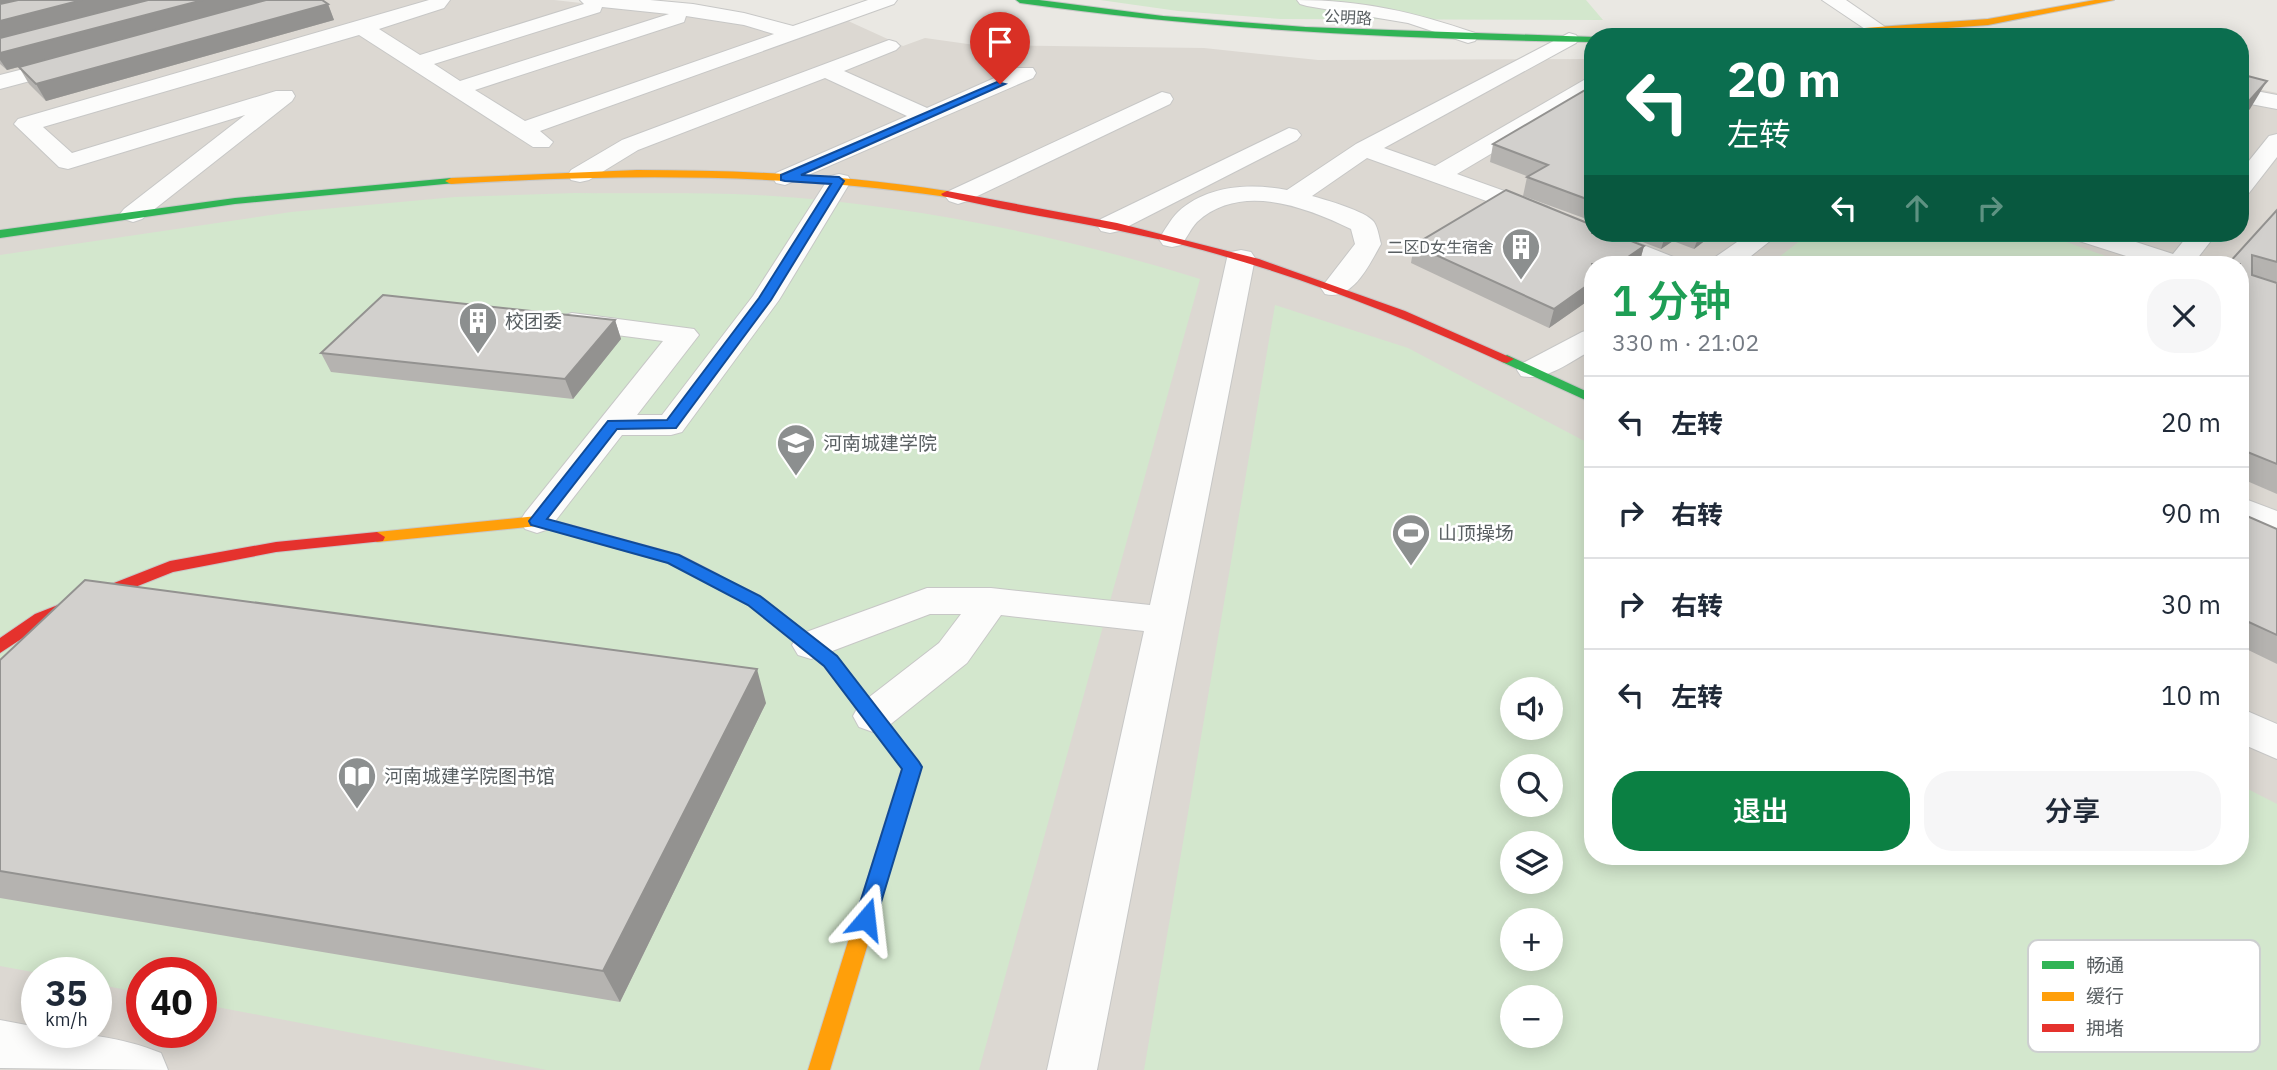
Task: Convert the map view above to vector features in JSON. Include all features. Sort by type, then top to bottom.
[{"type":"street","points":[[0,132],[361,27],[437,4],[440,0]]},
{"type":"street","points":[[416,63],[592,4],[741,18],[768,23],[793,33],[887,0]]},
{"type":"street","name":"公明路","points":[[1020,0],[1112,15],[1223,26],[1371,36],[1584,39]]},
{"type":"street","points":[[1307,0],[1412,18],[1468,37]]},
{"type":"street","points":[[1832,0],[1876,28]]},
{"type":"street","points":[[1911,28],[2001,19],[2110,0]]},
{"type":"street","points":[[457,89],[677,18]]},
{"type":"street","points":[[361,27],[546,145]]},
{"type":"street","points":[[522,130],[782,38]]},
{"type":"street","points":[[1291,199],[1364,149],[1569,39]]},
{"type":"street","points":[[580,175],[630,145],[889,46]]},
{"type":"street","points":[[0,82],[92,57]]},
{"type":"street","points":[[239,63],[284,96]]},
{"type":"street","points":[[825,70],[926,116]]},
{"type":"street","points":[[785,178],[1025,74]]},
{"type":"street","points":[[1438,175],[1584,90]]},
{"type":"street","points":[[0,98],[68,162],[284,96]]},
{"type":"street","points":[[133,214],[284,96]]},
{"type":"street","points":[[2249,97],[2277,102]]},
{"type":"street","points":[[958,196],[1162,99]]},
{"type":"street","points":[[1110,225],[1289,135]]},
{"type":"street","points":[[2249,177],[2277,141]]},
{"type":"street","points":[[1364,149],[1584,231]]},
{"type":"street","points":[[0,234],[133,214],[410,184],[672,173],[875,183],[1110,225],[1241,258],[1335,288],[1420,320],[1584,396]]},
{"type":"street","points":[[613,425],[671,425],[765,300],[839,181]]},
{"type":"street","points":[[1172,239],[1188,217],[1225,195],[1263,192],[1291,199],[1363,225],[1368,244],[1356,264],[1335,288]]},
{"type":"street","points":[[1612,242],[1646,256]]},
{"type":"street","points":[[1735,256],[1755,242]]},
{"type":"street","points":[[2110,242],[2153,256]]},
{"type":"street","points":[[2185,256],[2196,242]]},
{"type":"street","points":[[1072,1070],[1241,258]]},
{"type":"street","points":[[537,521],[684,335],[547,320]]},
{"type":"street","points":[[1532,370],[1584,342]]},
{"type":"street","points":[[2249,512],[2277,524]]},
{"type":"street","points":[[0,646],[41,618],[170,567],[276,547],[537,521],[674,559],[754,600],[830,661],[912,767],[819,1070]]},
{"type":"street","points":[[811,645],[927,601],[991,601],[1166,620]]},
{"type":"street","points":[[873,716],[953,653],[991,601]]},
{"type":"street","points":[[2249,729],[2277,743]]},
{"type":"street","points":[[0,1044],[123,1068]]},
{"type":"shaded area","name":"河南城建学院","points":[[0,0],[554,0],[736,20],[772,29],[846,20],[903,46],[925,38],[975,45],[1204,48],[1318,60],[1584,59],[1584,242],[2249,242],[2249,87],[2277,93],[2277,1070],[0,1070]]},
{"type":"green space","points":[[1100,0],[1586,0],[1603,20],[1281,19],[1178,11]]},
{"type":"green space","points":[[575,193],[711,194],[756,195],[868,205],[1037,235],[1200,279],[979,1070],[547,1070],[217,1007],[217,957],[126,957],[126,990],[112,987],[112,957],[21,957],[21,970],[0,966],[0,255],[291,212],[455,197]]},
{"type":"green space","points":[[1798,242],[2066,242],[2106,256],[1780,256]]},
{"type":"green space","name":"山顶操场","points":[[1275,305],[1408,348],[1584,441],[1584,865],[2249,865],[2249,790],[2277,804],[2277,1070],[1144,1070]]},
{"type":"building","points":[[18,0],[82,0],[0,21],[0,4]]},
{"type":"building","points":[[148,0],[203,0],[0,53],[0,38]]},
{"type":"building","points":[[266,0],[322,0],[328,4],[36,84],[19,67]]},
{"type":"building","points":[[2249,76],[2267,81],[2249,101]]},
{"type":"building","points":[[1584,91],[1584,198],[1527,177],[1548,165],[1493,144]]},
{"type":"building","name":"二区D女生宿舍","points":[[1506,190],[1584,222],[1584,242],[1634,242],[1644,246],[1630,256],[1584,256],[1584,288],[1554,309],[1414,245]]},
{"type":"building","points":[[2277,210],[2277,262],[2252,255],[2252,275],[2277,283],[2277,464],[2249,453],[2249,256],[2235,256]]},
{"type":"building","name":"校团委","points":[[383,295],[615,320],[565,379],[321,353]]},
{"type":"building","points":[[2249,517],[2277,529],[2277,635],[2249,622]]},
{"type":"building","name":"河南城建学院图书馆","points":[[85,580],[757,669],[603,971],[0,871],[0,660]]},
{"type":"traffic: fast","points":[[1020,0],[1163,18],[1305,30],[1584,39]]},
{"type":"traffic: fast","points":[[0,234],[235,201],[451,181]]},
{"type":"traffic: fast","points":[[1507,359],[1584,395]]},
{"type":"traffic: slow","points":[[1906,28],[1988,22],[2110,0]]},
{"type":"traffic: slow","points":[[451,181],[575,174],[699,173],[824,179],[947,194]]},
{"type":"traffic: slow","points":[[377,537],[537,521],[674,559],[713,579]]},
{"type":"traffic: slow","points":[[819,1070],[912,767],[910,764]]},
{"type":"traffic: jam","points":[[947,194],[1151,234],[1218,251],[1364,299],[1507,359]]},
{"type":"traffic: jam","points":[[0,647],[41,618],[170,567],[276,547],[377,537]]},
{"type":"traffic: jam","points":[[713,579],[754,600],[830,661],[910,764]]},
{"type":"place","name":"二区D女生宿舍","points":[[1521,281]]},
{"type":"place","name":"校团委","points":[[478,355]]},
{"type":"place","name":"河南城建学院","points":[[796,477]]},
{"type":"place","name":"山顶操场","points":[[1411,567]]},
{"type":"place","name":"河南城建学院图书馆","points":[[357,810]]},
{"type":"route","points":[[866,919],[912,767],[830,661],[754,600],[674,559],[537,521],[613,425],[671,425],[765,300],[839,181],[785,178],[1000,84]]}]
